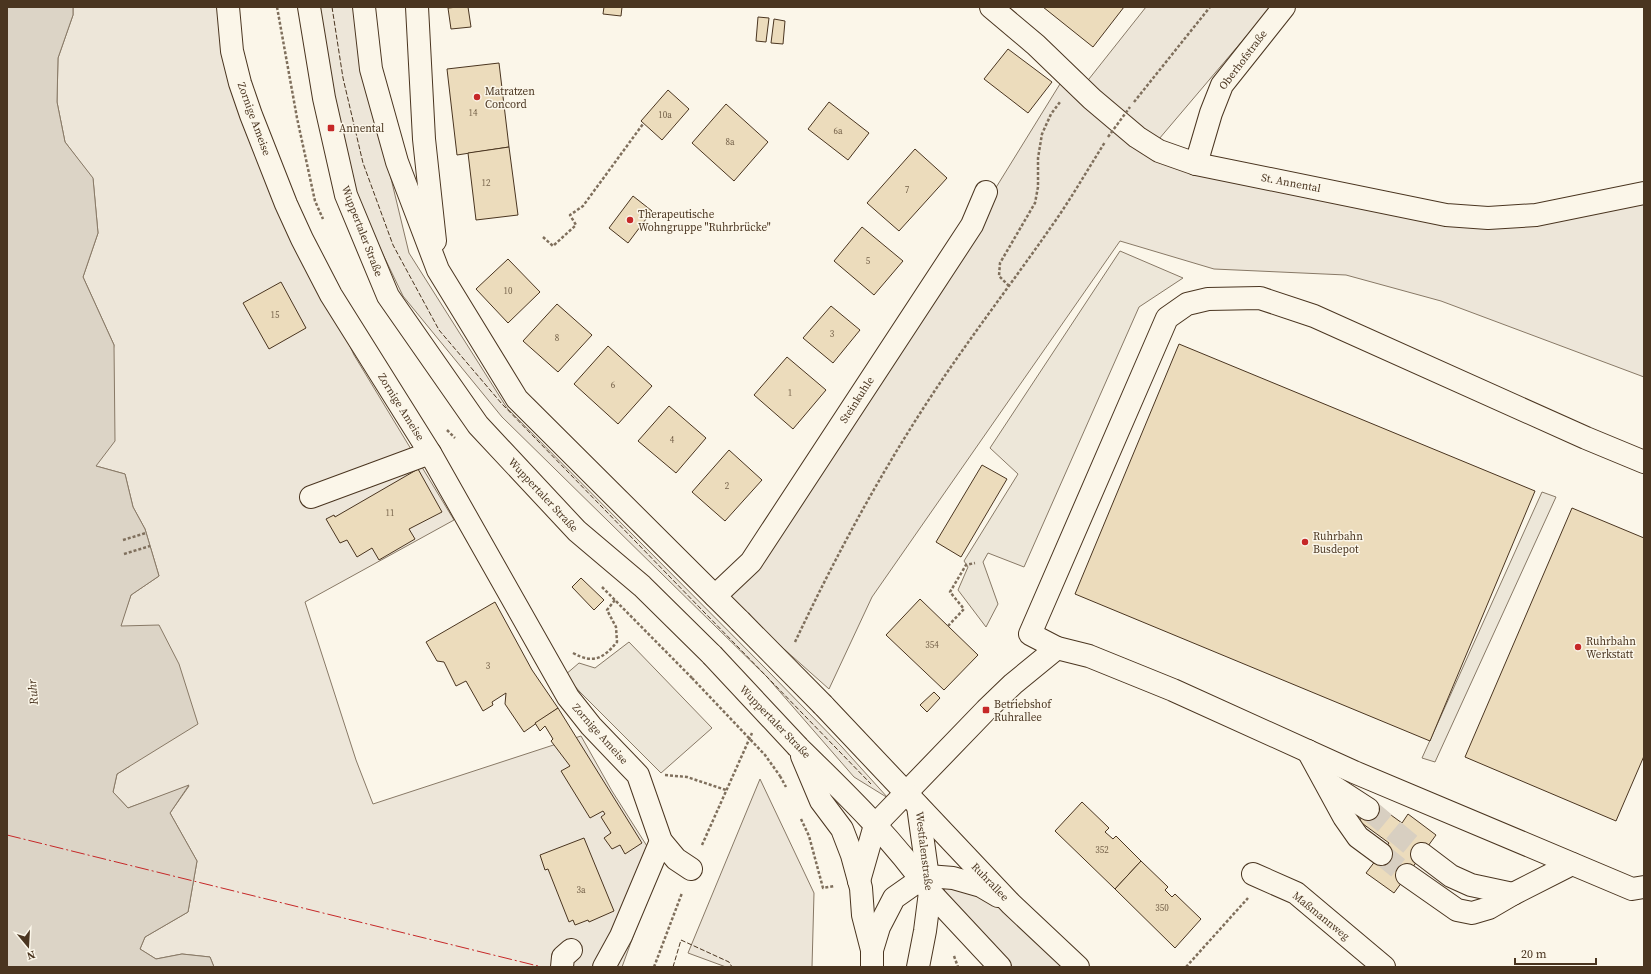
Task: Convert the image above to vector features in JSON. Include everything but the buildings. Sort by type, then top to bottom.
[{"type":"main road","name":"Zornige Ameise","points":[[228,7],[232,51],[240,83],[251,115],[286,204],[331,295],[430,453],[568,697],[591,726],[638,775]]},
{"type":"main road","name":"Wuppertaler Straße","points":[[309,7],[324,98],[346,195],[388,296],[478,425],[576,532],[642,586],[712,655],[798,747],[875,825],[926,882]]},
{"type":"main road","points":[[364,7],[371,69],[397,162],[438,270],[517,399],[823,705],[912,800]]},
{"type":"main road","points":[[417,7],[424,139],[438,270]]},
{"type":"main road","name":"St. Annental","points":[[991,7],[1036,45],[1092,99],[1136,137],[1159,151],[1196,164],[1446,215],[1488,218],[1536,215],[1644,193]]},
{"type":"main road","name":"Oberhofstraße","points":[[1196,164],[1211,113],[1222,85],[1284,7]]},
{"type":"main road","name":"Steinkuhle","points":[[715,596],[751,562],[972,225],[986,192]]},
{"type":"main road","points":[[1644,462],[1586,438],[1314,316],[1260,298],[1208,299],[1187,304],[1167,318],[1030,634],[1057,648],[1089,656],[1172,690],[1424,802],[1632,889],[1644,887]]},
{"type":"main road","points":[[311,497],[430,453]]},
{"type":"main road","points":[[859,881],[875,825],[912,800],[1013,684],[1057,648]]},
{"type":"main road","points":[[798,747],[820,800],[842,829],[852,855],[859,881],[863,915],[872,959]]},
{"type":"main road","points":[[1308,751],[1344,817],[1358,837],[1381,854]]},
{"type":"main road","points":[[638,775],[661,840],[676,859],[692,869]]},
{"type":"main road","points":[[1325,782],[1368,809]]},
{"type":"main road","name":"Westfalenstraße","points":[[912,800],[926,882],[925,931],[918,967]]},
{"type":"main road","name":"Ruhrallee","points":[[912,800],[1011,904],[1078,967]]},
{"type":"main road","points":[[604,967],[621,936],[661,840]]},
{"type":"main road","points":[[1422,854],[1451,876],[1471,885],[1513,894]]},
{"type":"main road","points":[[1407,874],[1457,910],[1472,913],[1489,908],[1572,864]]},
{"type":"main road","name":"Maßmannweg","points":[[1259,876],[1296,893],[1384,967]]},
{"type":"main road","points":[[926,882],[954,878],[981,886],[1011,904]]},
{"type":"main road","points":[[926,882],[1000,967]]},
{"type":"main road","name":"Westfalenstraße","points":[[872,959],[879,927],[894,898],[926,882]]},
{"type":"path","points":[[794,645],[821,587],[864,506],[946,374],[1010,286],[1130,107],[1210,7]]},
{"type":"path","points":[[1010,286],[999,276],[1000,263],[1035,203],[1038,187],[1038,158],[1042,134],[1051,114],[1076,83]]},
{"type":"path","points":[[543,237],[553,246],[576,225],[570,215],[583,206],[643,124]]},
{"type":"path","points":[[123,540],[146,533]]},
{"type":"path","points":[[124,554],[150,546]]},
{"type":"path","points":[[948,626],[964,609],[950,592],[966,565],[975,562]]},
{"type":"path","points":[[569,649],[582,658],[593,660],[607,654],[616,642],[616,627],[607,610],[615,600]]},
{"type":"path","points":[[692,678],[765,755],[780,776]]},
{"type":"path","points":[[654,967],[692,869],[753,732]]},
{"type":"path","points":[[638,775],[687,777],[726,790]]},
{"type":"path","points":[[1186,967],[1227,923],[1259,876]]},
{"type":"shaded area","points":[[73,7],[220,7],[270,173],[354,355],[454,520],[305,602],[356,760],[373,804],[581,736],[612,791],[659,865],[622,967],[214,967],[210,957],[182,954],[156,959],[140,949],[145,937],[188,912],[197,861],[170,813],[189,786],[128,808],[113,792],[117,774],[130,766],[120,626],[131,595],[159,576],[145,529],[133,507],[125,474],[96,466],[114,345],[83,277],[98,233],[93,179],[65,142],[57,102],[58,58],[73,15]]},
{"type":"shaded area","points":[[318,7],[354,7],[365,71],[409,253],[507,408],[770,673],[842,747],[888,798],[854,777],[767,677],[502,417],[403,296],[354,194],[329,80]]},
{"type":"shaded area","points":[[1146,7],[1271,7],[1159,139],[1192,159],[1445,216],[1644,194],[1644,377],[1441,301],[1346,275],[1214,269],[1120,241],[872,597],[829,689],[721,593],[937,283],[1068,71],[1085,84]]},
{"type":"shaded area","points":[[1120,251],[1183,278],[1139,307],[1024,567],[988,553],[983,562],[998,604],[986,627],[958,590],[968,567],[964,561],[1018,474],[990,448]]},
{"type":"shaded area","points":[[1542,492],[1556,497],[1435,762],[1422,758]]},
{"type":"shaded area","points":[[629,642],[712,728],[661,773],[565,675],[579,663],[595,668]]},
{"type":"shaded area","points":[[760,779],[814,893],[812,967],[726,967],[688,953]]},
{"type":"shaded area","points":[[946,881],[983,894],[1075,967],[1005,967],[942,901]]},
{"type":"water","name":"Ruhr","points":[[7,7],[73,7],[73,15],[58,58],[57,102],[65,142],[93,178],[98,233],[83,277],[114,345],[115,441],[96,466],[125,474],[133,507],[145,529],[159,576],[131,595],[121,626],[159,625],[179,664],[198,724],[117,774],[113,792],[128,808],[189,785],[170,813],[197,861],[188,912],[145,937],[140,949],[156,959],[182,954],[210,957],[214,967],[7,967]]},
{"type":"tunnel","points":[[1368,809],[1422,854]]},
{"type":"tunnel","points":[[1381,854],[1407,875]]},
{"type":"fence","points":[[332,7],[343,78],[363,163],[393,245],[439,330],[502,404],[871,784]]},
{"type":"fence","points":[[673,967],[681,940],[729,962],[732,967]]},
{"type":"power","points":[[7,835],[542,967]]},
{"type":"place","name":"Matratzen Concord","points":[[477,97]]},
{"type":"place","name":"Annental","points":[[331,128]]},
{"type":"place","name":"Therapeutische Wohngruppe \"Ruhrbrücke\"","points":[[630,220]]},
{"type":"place","name":"Ruhrbahn Busdepot","points":[[1305,542]]},
{"type":"place","name":"Ruhrbahn Werkstatt","points":[[1578,647]]},
{"type":"place","name":"Betriebshof Ruhrallee","points":[[986,710]]}]
